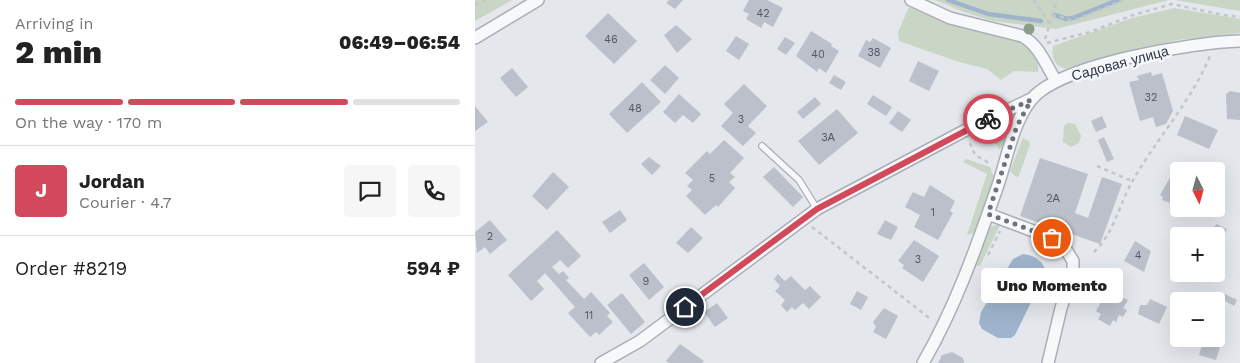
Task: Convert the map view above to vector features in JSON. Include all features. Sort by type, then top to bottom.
[{"type":"street","points":[[475,38],[538,0]]},
{"type":"street","name":"Садовая улица","points":[[911,0],[950,18],[1022,36],[1030,40],[1037,46],[1056,81],[1119,61],[1194,45],[1240,42]]},
{"type":"street","points":[[601,363],[640,342],[801,219],[817,209],[964,130],[1031,100],[1056,81]]},
{"type":"street","points":[[923,363],[943,328],[988,214],[1017,126],[1031,100]]},
{"type":"street","points":[[988,214],[1052,238],[1065,248],[1073,261],[1073,273],[1048,363]]},
{"type":"lane","points":[[762,146],[799,180],[817,209]]},
{"type":"path","points":[[475,5],[485,0]]},
{"type":"path","points":[[1034,0],[1049,24]]},
{"type":"path","points":[[1048,28],[1057,0]]},
{"type":"path","points":[[1052,16],[1059,16],[1067,21],[1075,20],[1123,0]]},
{"type":"path","points":[[1044,43],[1091,32],[1133,15],[1172,4],[1223,16],[1240,17]]},
{"type":"path","points":[[1094,252],[1107,238],[1132,182],[1201,77],[1215,43]]},
{"type":"path","points":[[964,130],[975,155],[1003,172]]},
{"type":"path","points":[[1097,166],[1132,182]]},
{"type":"path","points":[[801,219],[943,328]]},
{"type":"green space","points":[[475,0],[512,0],[475,21]]},
{"type":"green space","points":[[935,0],[1169,0],[1056,29],[993,21]]},
{"type":"green space","points":[[1175,0],[1240,0],[1240,11]]},
{"type":"green space","points":[[909,7],[948,24],[1024,42],[1039,57],[1038,72],[1014,71],[1001,80],[987,69],[959,62],[899,41],[898,32]]},
{"type":"green space","points":[[1174,8],[1240,19],[1240,33],[1177,40],[1065,69],[1054,60],[1053,46],[1132,18]]},
{"type":"green space","points":[[1004,123],[1009,126],[1009,132],[999,150],[997,145],[982,135],[982,131]]},
{"type":"green space","points":[[1068,123],[1075,124],[1081,136],[1079,143],[1071,147],[1063,142],[1064,126]]},
{"type":"green space","points":[[1023,138],[1029,141],[1030,144],[1019,176],[1016,177],[1010,171]]},
{"type":"green space","points":[[966,159],[990,167],[994,178],[977,232],[967,235],[987,174],[963,162]]},
{"type":"green space","points":[[1001,223],[980,266],[976,266],[990,227]]},
{"type":"water","points":[[1023,254],[1039,260],[1044,266],[1045,274],[1015,335],[1011,338],[998,338],[982,329],[979,323],[981,312],[1013,259]]},
{"type":"building","points":[[669,0],[683,0],[675,9],[666,3]]},
{"type":"building","points":[[749,0],[767,0],[783,8],[773,27],[764,22],[761,28],[746,19],[749,14],[743,11]]},
{"type":"building","points":[[608,13],[637,41],[614,64],[585,36]]},
{"type":"building","points":[[676,25],[692,39],[677,53],[664,35]]},
{"type":"building","points":[[811,31],[832,44],[831,46],[839,51],[826,73],[819,68],[817,72],[796,56]]},
{"type":"building","points":[[736,36],[749,44],[739,60],[726,51]]},
{"type":"building","points":[[785,37],[795,43],[786,55],[777,49]]},
{"type":"building","points":[[873,38],[891,48],[880,68],[858,56],[866,40],[870,42]]},
{"type":"building","points":[[918,61],[939,71],[929,91],[909,81]]},
{"type":"building","points":[[665,65],[679,78],[665,94],[650,80]]},
{"type":"building","points":[[512,68],[528,87],[516,97],[500,78]]},
{"type":"building","points":[[1151,72],[1152,76],[1162,73],[1173,111],[1166,124],[1156,127],[1153,117],[1140,121],[1129,82],[1139,80],[1137,76]]},
{"type":"building","points":[[834,75],[846,82],[841,90],[829,83]]},
{"type":"building","points":[[642,82],[661,102],[627,133],[609,114]]},
{"type":"building","points":[[744,84],[767,106],[748,126],[756,133],[743,146],[721,126],[733,113],[724,104]]},
{"type":"building","points":[[1230,91],[1240,93],[1240,120],[1227,119],[1226,94]]},
{"type":"building","points":[[679,94],[701,114],[693,123],[683,115],[675,123],[663,112]]},
{"type":"building","points":[[873,95],[892,107],[886,116],[867,104]]},
{"type":"building","points":[[815,97],[821,104],[803,119],[797,112]]},
{"type":"building","points":[[475,106],[488,122],[475,131]]},
{"type":"building","points":[[837,109],[858,133],[819,165],[798,141]]},
{"type":"building","points":[[898,111],[911,120],[902,132],[889,123]]},
{"type":"building","points":[[1102,116],[1107,127],[1096,132],[1091,121]]},
{"type":"building","points":[[1185,116],[1218,130],[1209,149],[1177,135]]},
{"type":"building","points":[[1104,137],[1114,159],[1107,162],[1098,140]]},
{"type":"building","points":[[724,140],[744,158],[730,173],[735,177],[729,182],[735,188],[718,207],[716,205],[705,215],[686,196],[692,190],[687,186],[693,180],[685,173],[707,151],[710,154]]},
{"type":"building","points":[[649,157],[661,166],[652,175],[641,164]]},
{"type":"building","points":[[1040,158],[1088,174],[1075,213],[1088,218],[1102,177],[1122,184],[1100,244],[1020,216]]},
{"type":"building","points":[[774,167],[803,197],[793,207],[763,177]]},
{"type":"building","points":[[553,172],[569,187],[547,210],[532,196]]},
{"type":"building","points":[[1170,178],[1170,203],[1162,200],[1163,197],[1160,195]]},
{"type":"building","points":[[930,185],[955,201],[950,211],[953,213],[938,240],[914,227],[920,215],[905,207],[913,192],[924,197]]},
{"type":"building","points":[[620,210],[627,220],[610,233],[602,222]]},
{"type":"building","points":[[490,220],[507,240],[490,254],[485,247],[477,253],[475,232]]},
{"type":"building","points":[[885,220],[898,227],[891,240],[877,234]]},
{"type":"building","points":[[691,227],[703,238],[688,253],[676,243]]},
{"type":"building","points":[[557,230],[581,256],[568,268],[560,260],[552,267],[559,274],[563,271],[569,278],[566,280],[584,299],[591,292],[610,313],[607,316],[613,322],[599,335],[596,332],[590,337],[568,313],[575,307],[545,273],[537,281],[544,289],[531,301],[508,275]]},
{"type":"building","points":[[914,240],[939,256],[923,282],[902,268],[904,265],[898,261]]},
{"type":"building","points":[[1135,241],[1151,251],[1144,272],[1124,261]]},
{"type":"building","points":[[644,263],[664,287],[649,300],[629,275]]},
{"type":"building","points":[[778,274],[785,281],[791,276],[805,290],[810,286],[821,297],[809,309],[803,303],[795,310],[792,307],[787,312],[781,305],[785,300],[775,291],[780,286],[774,279]]},
{"type":"building","points":[[857,291],[868,297],[861,310],[850,304]]},
{"type":"building","points":[[622,293],[645,322],[631,334],[607,305]]},
{"type":"building","points":[[1114,293],[1128,300],[1123,308],[1127,310],[1123,317],[1119,315],[1116,322],[1113,320],[1110,326],[1098,319],[1101,314],[1096,311],[1104,297],[1110,300]]},
{"type":"building","points":[[1225,294],[1237,300],[1234,306],[1225,301]]},
{"type":"building","points":[[1150,299],[1167,307],[1159,324],[1138,314],[1140,305],[1147,305]]},
{"type":"building","points":[[717,303],[728,318],[715,327],[704,312]]},
{"type":"building","points":[[884,308],[898,316],[886,339],[873,332],[876,327],[873,322]]},
{"type":"building","points":[[680,344],[704,361],[702,363],[669,363],[666,361]]},
{"type":"building","points":[[1202,347],[1220,347],[1216,360],[1199,355]]},
{"type":"building","points":[[952,352],[963,358],[964,363],[938,363],[942,355]]},
{"type":"waterway","points":[[948,0],[988,14],[1041,21]]},
{"type":"waterway","points":[[1055,15],[1067,19],[1073,18],[1118,0]]},
{"type":"way so far","points":[[988,119],[1031,100],[1017,126],[988,214],[1052,238]]},
{"type":"place","name":"Uno Momento","points":[[1052,238]]},
{"type":"route","points":[[685,307],[801,219],[817,209],[988,119]]}]
